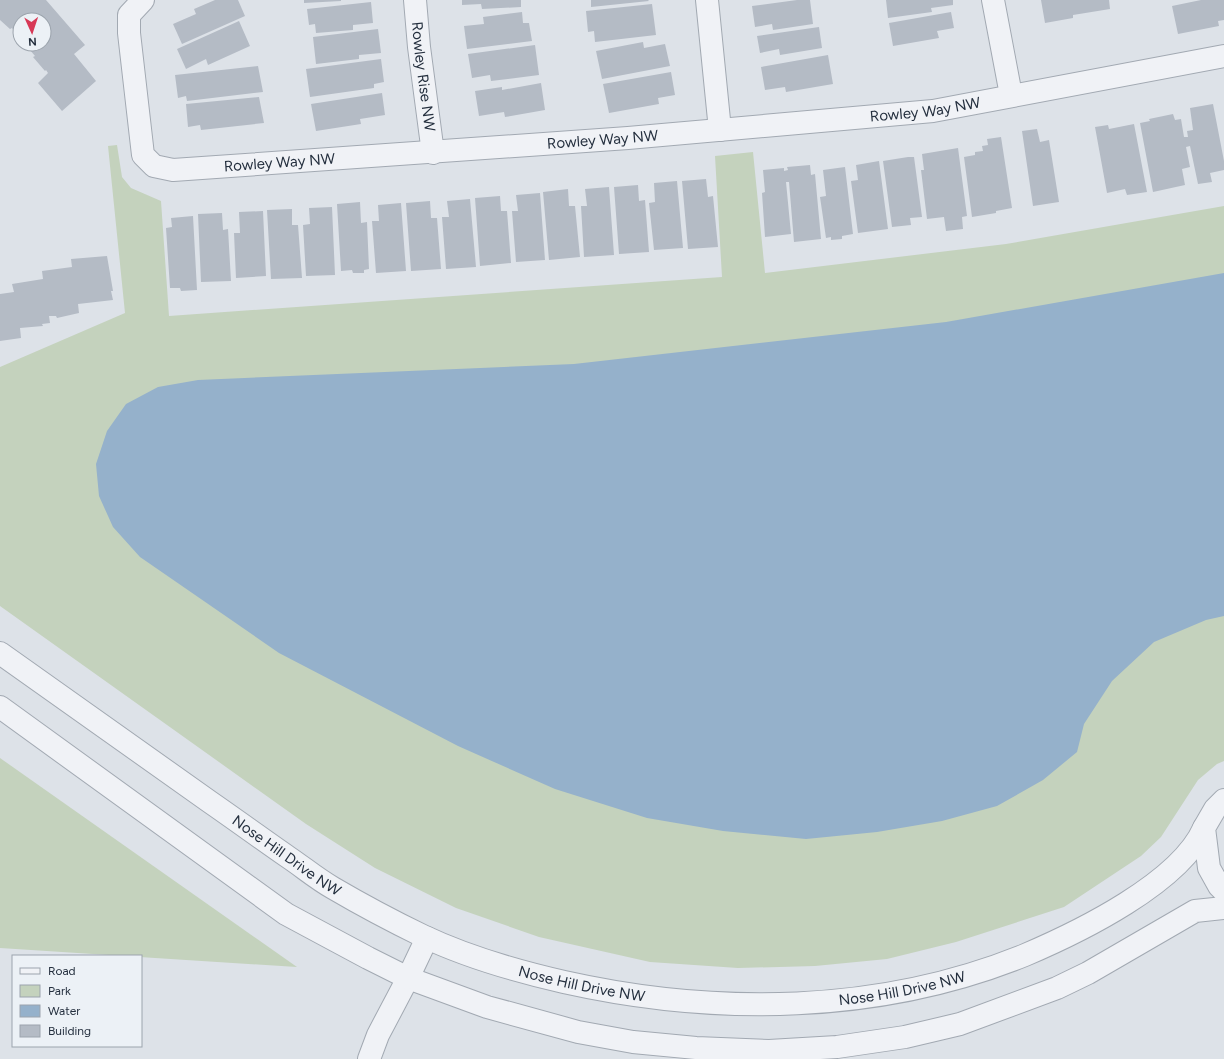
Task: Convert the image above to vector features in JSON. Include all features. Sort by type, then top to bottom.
[{"type":"street","name":"Rowley Way NW","points":[[143,0],[129,15],[128,33],[143,155],[154,166],[174,170],[433,153],[933,111],[1011,95],[1224,56]]},
{"type":"street","name":"Rowley Rise NW","points":[[415,0],[419,47],[433,153]]},
{"type":"street","points":[[707,0],[720,130]]},
{"type":"street","points":[[993,0],[1011,95]]},
{"type":"street","name":"Nose Hill Drive NW","points":[[0,653],[330,887],[427,938],[523,972],[610,992],[671,1000],[779,1004],[827,1002],[937,984],[999,965],[1056,942],[1113,910],[1164,877],[1194,847],[1215,810],[1224,800]]},
{"type":"street","points":[[0,707],[286,914],[368,958],[408,978],[487,1007],[578,1032],[633,1042],[696,1048],[769,1051],[837,1047],[905,1037],[960,1024],[1011,1006],[1088,973],[1195,911],[1224,908]]},
{"type":"street","points":[[1204,828],[1209,868],[1218,886],[1224,891]]},
{"type":"street","points":[[369,1059],[378,1035],[427,938]]},
{"type":"green space","points":[[117,145],[122,177],[131,188],[161,201],[169,316],[722,277],[715,156],[753,152],[765,273],[1006,244],[1224,206],[1224,761],[1217,764],[1198,780],[1161,837],[1141,856],[1064,907],[956,942],[887,959],[815,966],[738,968],[650,962],[539,937],[456,908],[375,868],[306,824],[0,606],[0,367],[125,313],[108,146]]},
{"type":"green space","points":[[0,758],[297,967],[142,957],[142,955],[109,955],[0,948]]},
{"type":"water","points":[[1224,273],[1224,616],[1206,620],[1154,642],[1112,681],[1084,724],[1077,752],[1043,780],[997,806],[942,821],[877,832],[806,839],[723,831],[647,818],[555,789],[458,746],[279,653],[140,557],[113,527],[99,496],[96,464],[107,431],[126,404],[158,387],[198,380],[574,364],[946,322]]},
{"type":"building","points":[[0,0],[46,0],[85,45],[74,54],[96,81],[62,111],[38,83],[48,73],[33,57],[35,56],[32,52],[52,52],[52,12],[12,12],[12,28],[10,29],[0,20]]},
{"type":"building","points":[[215,0],[238,0],[245,16],[182,44],[173,24],[196,14],[194,9]]},
{"type":"building","points":[[304,0],[341,0],[341,1],[304,3]]},
{"type":"building","points":[[462,0],[521,0],[521,7],[482,9],[481,4],[462,5]]},
{"type":"building","points":[[591,0],[648,0],[649,1],[591,7]]},
{"type":"building","points":[[797,0],[810,0],[813,24],[773,30],[772,24],[755,27],[752,6]]},
{"type":"building","points":[[886,0],[953,0],[953,5],[931,8],[932,12],[888,18]]},
{"type":"building","points":[[1041,0],[1109,0],[1110,9],[1073,15],[1073,18],[1045,23]]},
{"type":"building","points":[[1201,0],[1224,0],[1224,20],[1218,21],[1219,26],[1178,34],[1172,6]]},
{"type":"building","points":[[371,2],[373,23],[353,25],[353,30],[316,33],[315,24],[309,25],[307,9]]},
{"type":"building","points":[[652,4],[656,35],[595,42],[594,31],[588,32],[586,11]]},
{"type":"building","points":[[522,12],[523,23],[529,23],[532,41],[467,49],[464,26],[484,24],[483,17]]},
{"type":"building","points":[[951,12],[954,28],[937,31],[939,38],[893,46],[889,23]]},
{"type":"building","points":[[239,21],[250,46],[208,65],[206,59],[186,69],[177,49]]},
{"type":"building","points":[[819,27],[822,48],[780,55],[779,49],[760,53],[757,36]]},
{"type":"building","points":[[378,29],[381,53],[359,55],[359,59],[316,64],[313,37]]},
{"type":"building","points":[[643,42],[644,48],[665,44],[670,66],[602,79],[596,51]]},
{"type":"building","points":[[535,45],[539,75],[491,81],[490,75],[472,78],[468,54]]},
{"type":"building","points":[[828,55],[833,84],[786,92],[785,87],[765,90],[761,67]]},
{"type":"building","points":[[381,59],[384,82],[374,84],[374,88],[310,97],[306,69]]},
{"type":"building","points":[[258,66],[263,92],[187,101],[186,96],[178,98],[175,75]]},
{"type":"building","points":[[671,72],[675,95],[658,98],[659,104],[609,113],[603,84]]},
{"type":"building","points":[[541,83],[545,110],[505,117],[504,112],[479,116],[475,91],[502,87],[502,90]]},
{"type":"building","points":[[382,93],[385,115],[360,119],[361,124],[316,131],[311,104]]},
{"type":"building","points":[[259,97],[264,123],[201,130],[200,125],[188,127],[186,104]]},
{"type":"building","points":[[1213,104],[1224,161],[1224,170],[1210,173],[1212,182],[1198,184],[1190,146],[1186,147],[1190,167],[1182,169],[1185,185],[1153,192],[1140,123],[1150,121],[1149,119],[1173,114],[1175,120],[1181,119],[1184,137],[1188,137],[1187,131],[1193,130],[1190,108]]},
{"type":"building","points":[[1134,124],[1147,192],[1127,195],[1125,189],[1107,193],[1095,127],[1108,125],[1109,129]]},
{"type":"building","points":[[1037,129],[1040,142],[1049,140],[1059,202],[1033,206],[1022,131]]},
{"type":"building","points":[[1001,137],[1012,208],[996,211],[996,213],[972,217],[964,157],[975,155],[975,152],[983,151],[982,146],[988,145],[987,139]]},
{"type":"building","points":[[958,148],[967,216],[962,217],[963,229],[946,231],[944,217],[927,219],[921,170],[924,170],[922,154]]},
{"type":"building","points":[[914,157],[922,217],[910,218],[911,225],[892,227],[883,161]]},
{"type":"building","points":[[879,161],[888,229],[858,233],[851,181],[858,180],[856,165]]},
{"type":"building","points":[[810,165],[811,175],[815,174],[821,239],[794,242],[789,182],[786,182],[791,234],[765,237],[762,193],[765,192],[763,170],[784,168],[784,171],[788,170],[787,167]]},
{"type":"building","points":[[845,167],[853,234],[842,236],[842,239],[831,240],[831,237],[826,238],[820,197],[826,196],[823,170]]},
{"type":"building","points":[[706,179],[708,197],[713,196],[718,247],[688,249],[682,181]]},
{"type":"building","points":[[677,181],[683,248],[654,250],[649,203],[655,202],[654,183]]},
{"type":"building","points":[[638,185],[639,201],[645,200],[649,252],[619,254],[614,187]]},
{"type":"building","points":[[609,187],[614,255],[584,257],[581,206],[587,206],[585,189]]},
{"type":"building","points":[[568,189],[569,206],[575,206],[580,257],[549,260],[543,192]]},
{"type":"building","points":[[540,193],[545,260],[516,262],[512,211],[518,211],[516,195]]},
{"type":"building","points":[[500,196],[501,211],[507,211],[511,263],[480,266],[475,198]]},
{"type":"building","points":[[470,199],[476,267],[446,269],[442,217],[449,217],[447,201]]},
{"type":"building","points":[[430,201],[431,218],[437,218],[441,269],[411,271],[406,203]]},
{"type":"building","points":[[360,202],[361,223],[367,222],[369,269],[364,270],[364,273],[353,273],[352,270],[341,271],[337,204]]},
{"type":"building","points":[[401,203],[406,271],[376,273],[372,221],[379,221],[378,205]]},
{"type":"building","points":[[332,207],[335,275],[306,276],[303,225],[310,224],[309,208]]},
{"type":"building","points":[[292,209],[292,225],[298,225],[302,278],[271,279],[267,210]]},
{"type":"building","points":[[263,211],[266,276],[236,278],[234,233],[240,233],[239,212]]},
{"type":"building","points":[[222,213],[223,230],[228,229],[231,281],[201,282],[198,214]]},
{"type":"building","points":[[193,216],[197,290],[181,291],[180,288],[170,288],[166,228],[172,227],[171,218]]},
{"type":"building","points":[[107,256],[113,291],[111,291],[113,300],[78,304],[79,313],[57,318],[56,316],[49,316],[50,323],[42,324],[43,326],[20,328],[21,338],[0,341],[0,294],[14,292],[12,284],[43,279],[42,271],[72,267],[71,259]]}]
